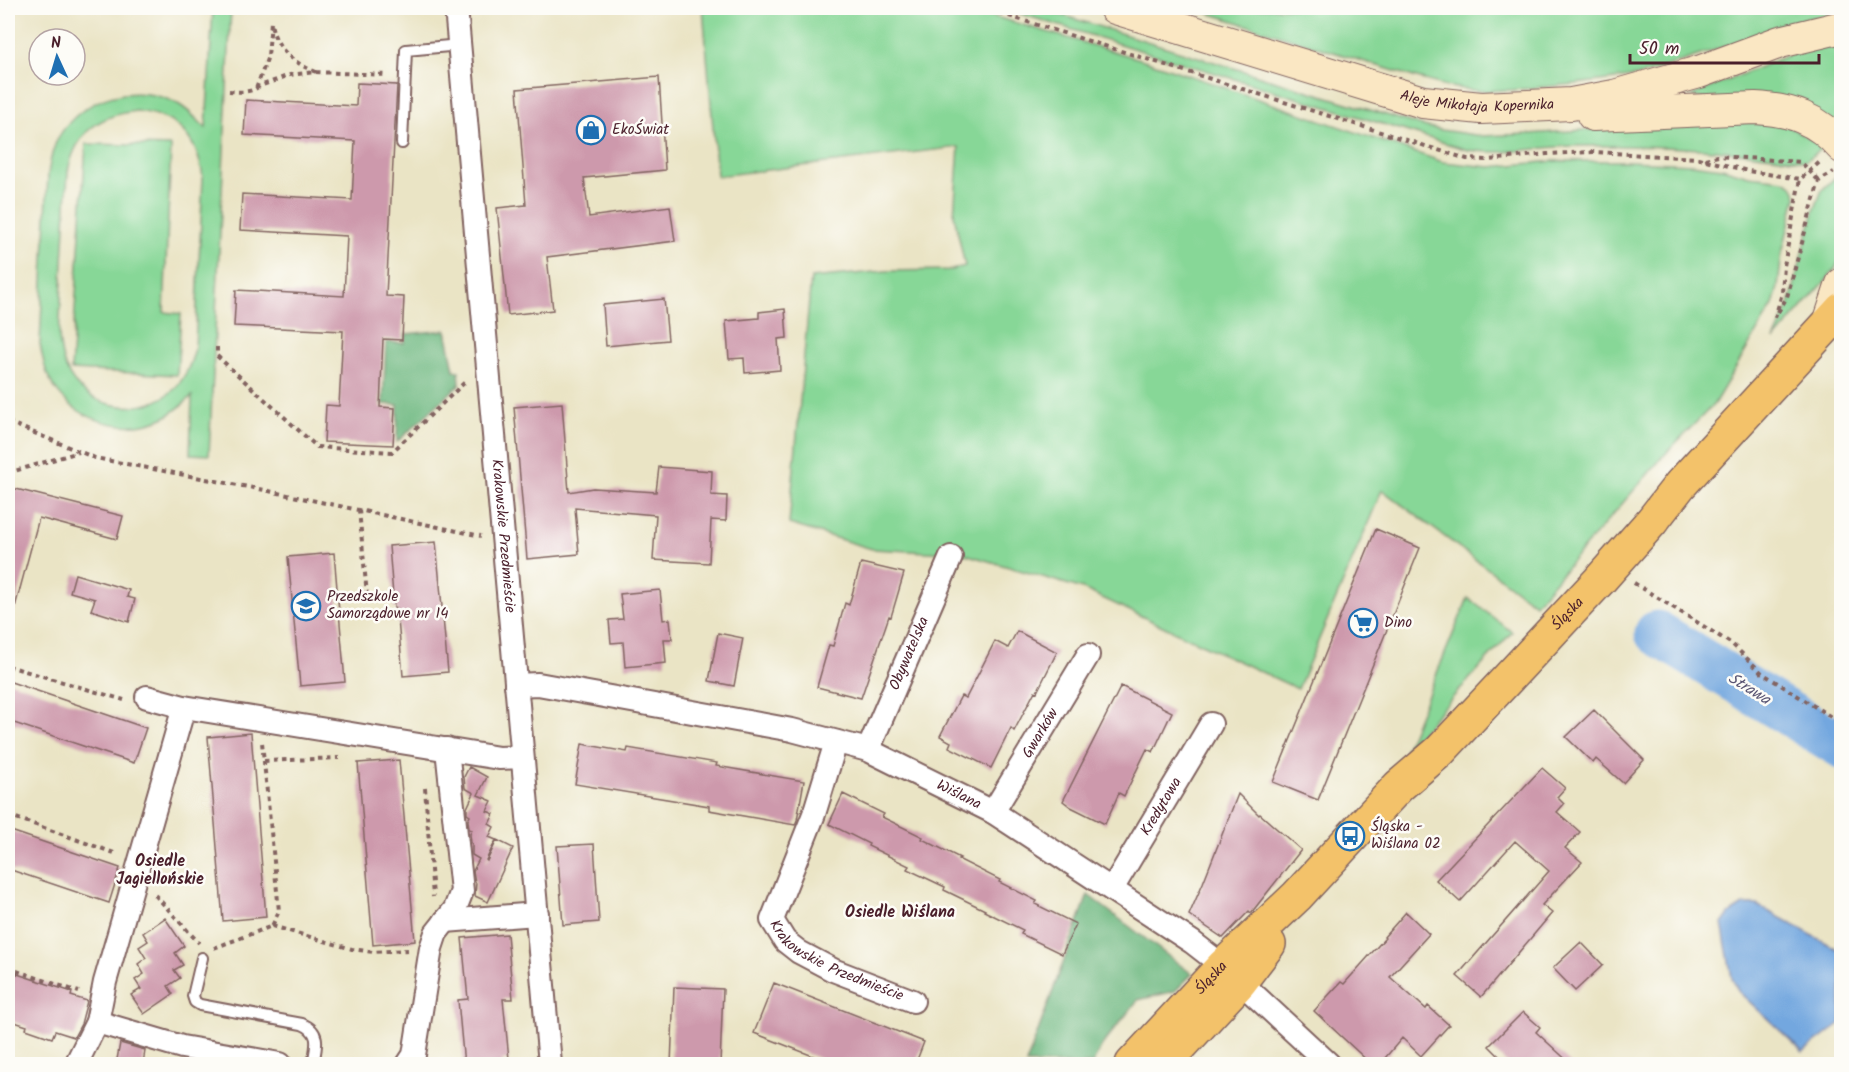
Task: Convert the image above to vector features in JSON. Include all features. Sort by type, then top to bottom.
[{"type":"main road","name":"Aleje Mikołaja Kopernika","points":[[1115,8],[1423,102],[1481,108],[1571,104],[1614,96],[1699,72],[1780,42],[1842,27]]},
{"type":"main road","points":[[1423,102],[1470,116],[1504,118],[1705,109],[1782,110],[1808,120],[1831,135],[1841,153]]},
{"type":"main road","points":[[1837,312],[1842,284]]},
{"type":"main road","name":"Śląska","points":[[1164,1065],[1232,974],[1297,896],[1399,786],[1440,751],[1599,582],[1680,485],[1837,312]]},
{"type":"main road","name":"Śląska","points":[[1132,1065],[1232,974]]},
{"type":"street","name":"Krakowskie Przedmieście","points":[[456,8],[550,1065]]},
{"type":"street","name":"Obywatelska","points":[[868,750],[951,556]]},
{"type":"street","name":"Gwarków","points":[[993,812],[1088,655]]},
{"type":"street","name":"Wiślana","points":[[516,685],[538,684],[792,730],[868,750],[993,812],[1192,942],[1232,974],[1329,1065]]},
{"type":"street","points":[[137,699],[499,758],[522,757]]},
{"type":"street","points":[[76,1065],[97,1022],[94,984],[137,867],[184,706]]},
{"type":"street","name":"Kredytowa","points":[[1112,889],[1210,724]]},
{"type":"street","name":"Krakowskie Przedmieście","points":[[836,742],[814,814],[772,920],[785,941],[799,952],[833,970],[913,1001]]},
{"type":"street","points":[[408,1065],[414,1055],[437,934],[454,909],[462,891],[447,749]]},
{"type":"street","points":[[437,934],[537,914]]},
{"type":"street","points":[[97,1022],[182,1047],[279,1065]]},
{"type":"lane","points":[[402,143],[406,50],[460,45]]},
{"type":"lane","points":[[202,958],[193,996],[195,1002],[200,1005],[306,1025],[316,1036],[314,1065]]},
{"type":"path","points":[[983,8],[1467,159],[1489,160],[1593,152],[1704,159],[1748,171],[1800,179]]},
{"type":"path","points":[[256,89],[268,56],[272,22],[274,36],[282,49],[305,68],[316,72]]},
{"type":"path","points":[[229,92],[251,92],[290,75],[316,72],[405,76]]},
{"type":"path","points":[[1841,153],[1819,181],[1787,297],[1775,318],[1782,294],[1784,266],[1800,179],[1841,153]]},
{"type":"path","points":[[1704,159],[1718,156],[1801,162],[1819,181]]},
{"type":"path","points":[[217,347],[217,356],[316,447],[392,452],[468,380]]},
{"type":"path","points":[[8,422],[95,458],[264,490],[504,541]]},
{"type":"path","points":[[8,474],[81,452]]},
{"type":"path","points":[[358,510],[367,595]]},
{"type":"path","points":[[1626,578],[1732,644],[1762,673],[1842,724]]},
{"type":"path","points":[[8,666],[137,699]]},
{"type":"path","points":[[262,737],[279,911],[272,926]]},
{"type":"path","points":[[264,761],[349,757]]},
{"type":"path","points":[[8,815],[137,867],[206,951],[272,926],[352,949],[373,952],[437,934],[424,782]]},
{"type":"path","points":[[8,968],[86,996]]},
{"type":"path","points":[[81,993],[94,984]]},
{"type":"green space","points":[[213,8],[231,8],[209,455],[190,454],[192,396],[167,416],[147,423],[115,424],[99,420],[84,414],[59,394],[48,376],[40,344],[48,174],[54,146],[68,124],[95,103],[111,97],[145,94],[162,97],[178,104],[206,128]],"holes":[[[137,111],[163,118],[183,131],[196,151],[203,177],[195,348],[187,372],[171,392],[158,400],[128,407],[112,405],[85,392],[74,381],[62,356],[59,336],[68,171],[77,146],[91,128],[123,113]]]},
{"type":"green space","points":[[703,8],[965,8],[1147,61],[1443,162],[1490,167],[1554,161],[1691,164],[1722,168],[1749,176],[1784,180],[1791,184],[1796,197],[1782,253],[1778,287],[1773,305],[1714,404],[1668,451],[1535,604],[1382,490],[1298,689],[1083,589],[965,554],[872,549],[789,524],[811,278],[886,271],[952,270],[965,266],[954,215],[959,147],[717,176]]},
{"type":"green space","points":[[1001,8],[1039,8],[1441,130],[1482,136],[1719,120],[1787,125],[1824,147],[1805,161],[1718,150],[1631,146],[1573,146],[1508,152],[1468,150]]},
{"type":"green space","points":[[1192,8],[1841,8],[1842,12],[1790,22],[1638,76],[1512,90],[1478,91],[1450,87],[1417,78]]},
{"type":"green space","points":[[1841,43],[1841,130],[1690,96],[1791,54]]},
{"type":"green space","points":[[86,144],[171,146],[164,312],[181,314],[177,375],[71,370]]},
{"type":"green space","points":[[1841,172],[1841,257],[1834,271],[1774,340],[1789,306],[1814,211],[1822,190]]},
{"type":"green space","points":[[446,330],[454,370],[459,371],[460,384],[397,442],[398,405],[383,404],[386,342],[404,343],[406,334]]},
{"type":"green space","points":[[1468,598],[1512,632],[1405,750]]},
{"type":"green space","points":[[1088,895],[1192,974],[1175,991],[1138,1000],[1105,1041],[1092,1064],[1026,1064]]},
{"type":"water","points":[[1662,622],[1720,652],[1724,673],[1705,678],[1648,644]]},
{"type":"water","points":[[1743,905],[1757,905],[1841,951],[1841,1023],[1803,1052],[1738,991],[1732,978],[1722,924],[1729,914]]},
{"type":"building","points":[[659,77],[665,170],[584,178],[589,217],[670,206],[675,241],[547,257],[553,310],[508,315],[497,208],[526,205],[517,89]]},
{"type":"building","points":[[357,83],[397,85],[386,296],[404,297],[402,340],[383,339],[380,407],[395,408],[393,445],[324,442],[326,405],[339,406],[343,331],[234,326],[236,290],[344,296],[347,236],[240,230],[242,194],[352,200],[355,141],[244,135],[246,100],[356,106]]},
{"type":"building","points":[[664,299],[668,340],[606,346],[603,305]]},
{"type":"building","points":[[785,309],[787,338],[778,339],[780,370],[745,373],[744,358],[729,359],[726,321],[759,318],[759,312]]},
{"type":"building","points":[[562,403],[569,492],[593,488],[656,492],[659,467],[712,471],[711,495],[727,496],[726,521],[711,520],[709,563],[653,560],[656,515],[575,508],[579,554],[527,559],[514,407]]},
{"type":"building","points":[[8,487],[123,516],[117,539],[39,518],[14,611],[8,610]]},
{"type":"building","name":"Dino","points":[[1376,529],[1420,548],[1318,800],[1273,782]]},
{"type":"building","points":[[436,542],[448,672],[403,676],[389,546]]},
{"type":"building","points":[[334,553],[345,682],[300,686],[288,557]]},
{"type":"building","points":[[861,563],[904,573],[891,617],[889,616],[861,698],[817,687],[829,645],[833,646],[845,603],[849,605]]},
{"type":"building","points":[[75,574],[129,590],[127,597],[135,599],[129,622],[91,610],[95,599],[70,592]]},
{"type":"building","points":[[660,590],[663,620],[670,619],[672,639],[664,639],[666,663],[625,667],[623,642],[611,643],[609,620],[623,619],[620,594]]},
{"type":"building","points":[[1017,631],[1057,652],[1014,731],[1011,728],[991,768],[949,747],[951,742],[940,736],[961,696],[966,698],[995,641],[1008,648]]},
{"type":"building","points":[[718,633],[743,638],[734,686],[709,681]]},
{"type":"building","points":[[8,681],[146,728],[134,763],[8,721]]},
{"type":"building","points":[[1121,686],[1172,712],[1153,752],[1147,749],[1124,796],[1119,793],[1105,824],[1063,801]]},
{"type":"building","points":[[1594,710],[1644,760],[1623,783],[1596,759],[1593,763],[1566,737]]},
{"type":"building","points":[[251,733],[266,917],[223,921],[208,737]]},
{"type":"building","points":[[582,744],[627,752],[628,748],[804,781],[797,820],[795,825],[709,810],[709,806],[575,784]]},
{"type":"building","points":[[399,760],[415,941],[373,945],[358,763]]},
{"type":"building","points":[[469,767],[487,777],[478,795],[492,801],[487,811],[494,814],[489,824],[494,827],[489,837],[496,840],[486,860],[497,840],[513,848],[488,902],[475,896],[476,883],[473,871],[479,859],[472,855],[470,834],[472,830],[469,829],[470,816],[467,814],[467,808],[474,793],[465,788],[464,777]]},
{"type":"building","points":[[1542,768],[1565,788],[1557,797],[1564,804],[1557,812],[1580,832],[1565,848],[1582,862],[1542,905],[1552,913],[1481,997],[1457,976],[1549,871],[1515,841],[1460,902],[1436,880]]},
{"type":"building","points":[[843,794],[884,814],[882,817],[923,837],[922,839],[1037,901],[1035,904],[1076,924],[1062,954],[1021,934],[1023,930],[944,890],[945,887],[907,869],[909,866],[829,824]]},
{"type":"building","points":[[1238,794],[1301,850],[1251,913],[1249,911],[1223,938],[1189,915]]},
{"type":"building","points":[[8,830],[120,868],[109,903],[8,869]]},
{"type":"building","points":[[594,844],[599,922],[563,925],[557,846]]},
{"type":"building","points":[[1406,912],[1429,934],[1390,977],[1426,1009],[1428,1006],[1449,1025],[1421,1056],[1402,1038],[1379,1065],[1372,1065],[1314,1011],[1341,982],[1344,984]]},
{"type":"building","points":[[165,918],[184,946],[175,953],[183,965],[174,970],[180,978],[168,986],[173,994],[144,1014],[131,995],[141,989],[135,980],[144,974],[138,964],[146,958],[139,947],[148,941],[143,933]]},
{"type":"building","points":[[507,934],[513,999],[503,999],[509,1059],[502,1060],[503,1065],[464,1065],[458,1000],[468,999],[462,938]]},
{"type":"building","points":[[1581,942],[1603,965],[1575,991],[1553,968]]},
{"type":"building","points":[[8,971],[72,992],[71,996],[87,1001],[81,1024],[74,1037],[55,1031],[52,1038],[8,1020]]},
{"type":"building","points":[[774,983],[924,1042],[915,1065],[836,1065],[754,1033]]},
{"type":"building","points":[[674,987],[723,989],[720,1065],[671,1065]]},
{"type":"building","points":[[1523,1012],[1540,1027],[1536,1032],[1572,1065],[1508,1065],[1489,1046]]},
{"type":"building","points":[[120,1043],[145,1050],[143,1065],[116,1065]]},
{"type":"waterway","name":"Strawa","points":[[1657,633],[1842,746]]},
{"type":"place","name":"EkoŚwiat","points":[[591,130]]},
{"type":"place","name":"Przedszkole Samorządowe nr 14","points":[[306,606]]},
{"type":"place","name":"Dino","points":[[1363,623]]},
{"type":"place","name":"Śląska - Wiślana 02","points":[[1350,836]]},
{"type":"district","name":"Osiedle Jagiellońskie","points":[[160,870]]},
{"type":"district","name":"Osiedle Wiślana","points":[[900,912]]}]
